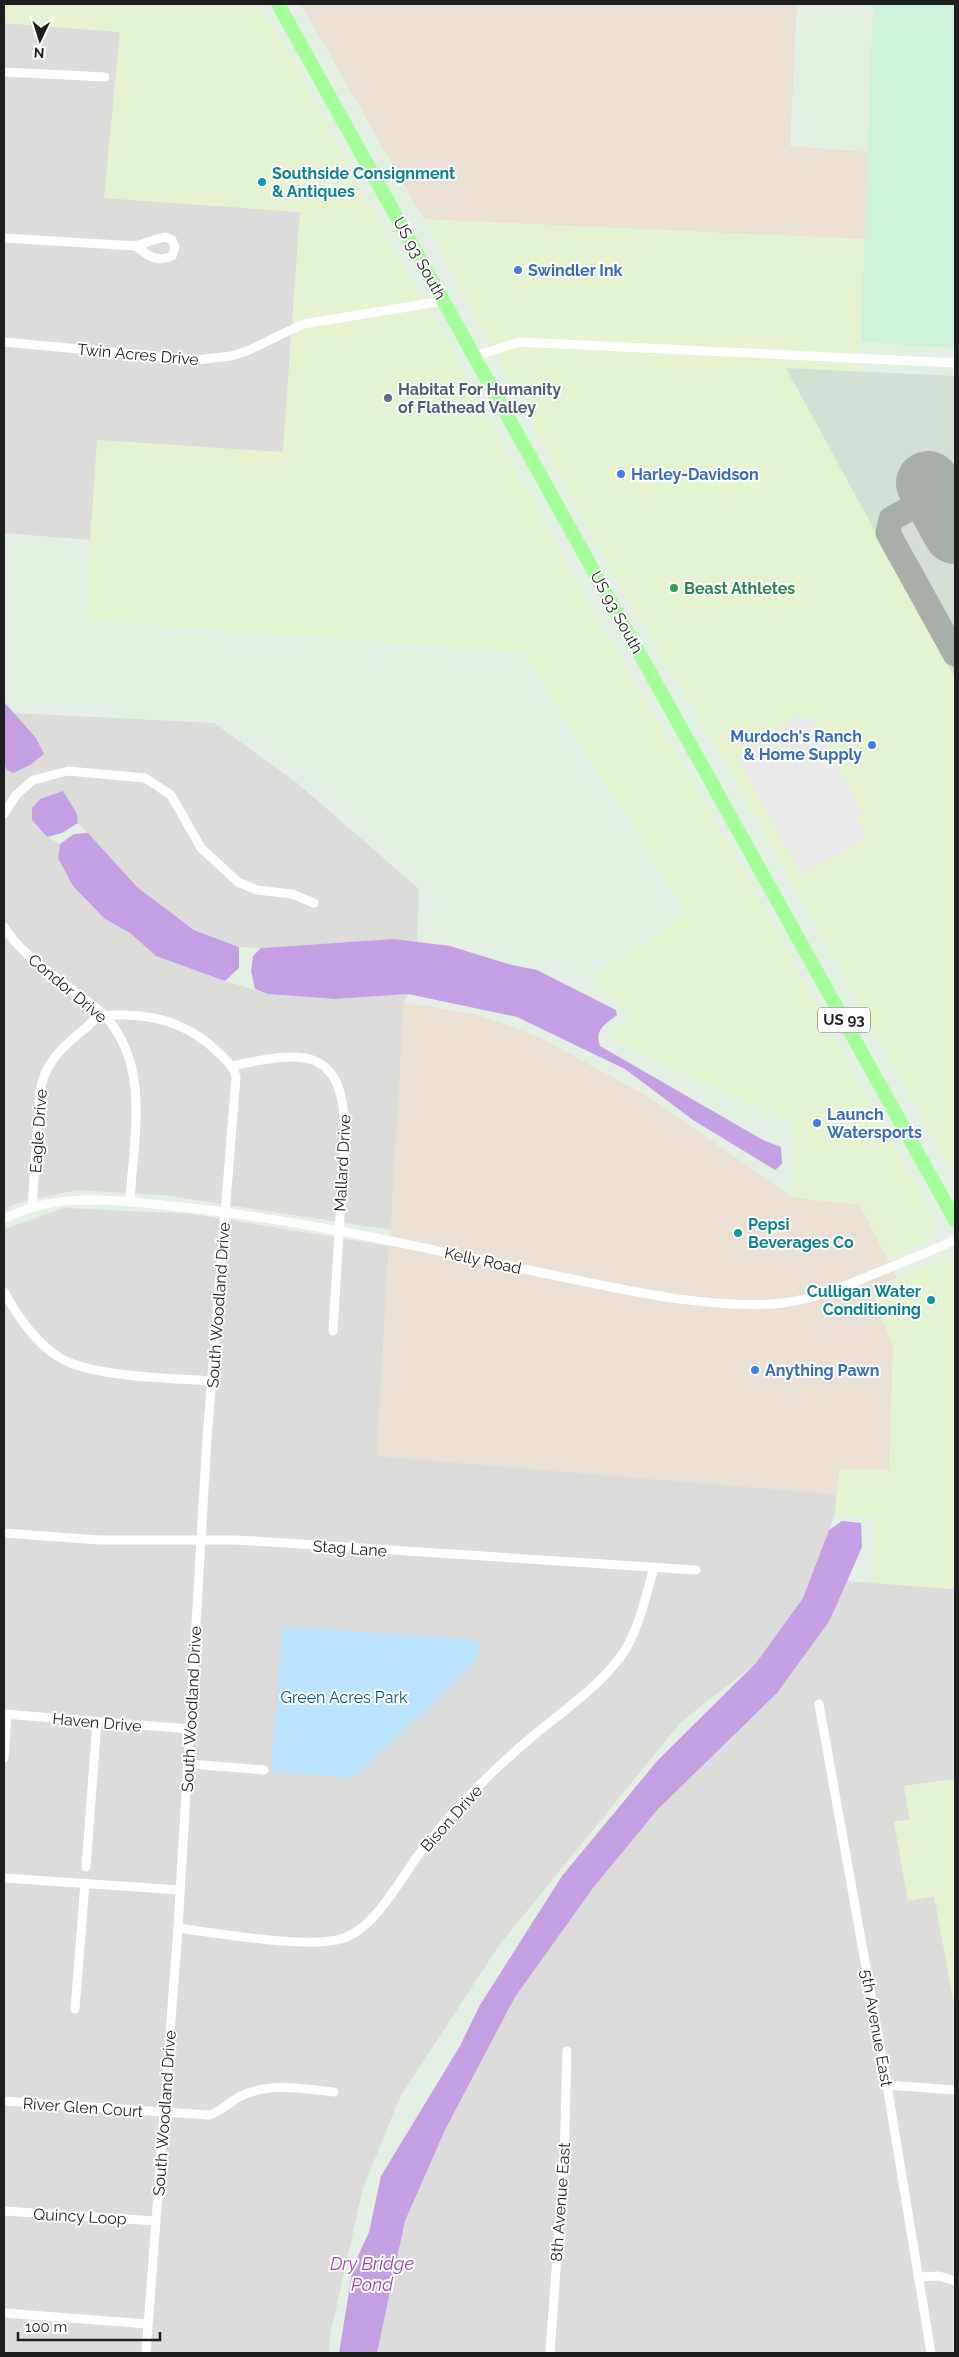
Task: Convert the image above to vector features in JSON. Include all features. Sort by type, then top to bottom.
[{"type":"main road","name":"US 93 South","points":[[278,4],[955,1220]]},
{"type":"street","points":[[4,72],[105,77]]},
{"type":"street","points":[[4,238],[136,246]]},
{"type":"street","name":"Twin Acres Drive","points":[[4,342],[197,360],[215,359],[247,351],[289,329],[303,324],[444,301]]},
{"type":"street","points":[[475,356],[518,342],[955,363]]},
{"type":"street","points":[[4,814],[16,795],[33,780],[68,771],[145,778],[171,795],[201,848],[238,882],[257,890],[292,894],[314,903]]},
{"type":"street","name":"Condor Drive","points":[[4,927],[22,949],[105,1016],[125,1044],[136,1086],[130,1202]]},
{"type":"street","points":[[105,1016],[142,1016],[181,1026],[208,1042],[232,1066]]},
{"type":"street","name":"Eagle Drive","points":[[32,1207],[40,1092],[43,1076],[63,1046],[93,1022],[105,1016]]},
{"type":"street","name":"Mallard Drive","points":[[232,1066],[282,1056],[303,1057],[322,1065],[336,1080],[345,1110],[333,1331]]},
{"type":"street","name":"South Woodland Drive","points":[[146,2353],[178,1928],[212,1382],[236,1077],[232,1066]]},
{"type":"street","name":"Kelly Road","points":[[4,1220],[32,1207],[78,1200],[130,1202],[225,1212],[286,1220],[338,1230],[634,1291],[755,1304],[788,1302],[820,1295],[955,1240]]},
{"type":"street","points":[[4,1292],[33,1335],[49,1350],[68,1362],[103,1372],[212,1382]]},
{"type":"street","name":"Stag Lane","points":[[4,1533],[98,1540],[237,1540],[696,1570]]},
{"type":"street","name":"Bison Drive","points":[[178,1928],[320,1942],[345,1938],[361,1928],[375,1915],[441,1826],[464,1801],[525,1743],[587,1691],[620,1657],[634,1633],[654,1568]]},
{"type":"street","name":"5th Avenue East","points":[[819,1704],[887,2085],[931,2353]]},
{"type":"street","points":[[4,1758],[6,1714]]},
{"type":"street","name":"Haven Drive","points":[[6,1714],[190,1729]]},
{"type":"street","points":[[86,1867],[97,1722]]},
{"type":"street","points":[[188,1764],[264,1770]]},
{"type":"street","points":[[4,1878],[180,1890]]},
{"type":"street","points":[[75,2009],[85,1883]]},
{"type":"street","name":"8th Avenue East","points":[[550,2353],[564,2160],[567,2051]]},
{"type":"street","points":[[887,2085],[955,2090]]},
{"type":"street","name":"River Glen Court","points":[[4,2101],[208,2116],[217,2113],[241,2096],[256,2090],[284,2088],[334,2092]]},
{"type":"street","name":"Quincy Loop","points":[[4,2211],[156,2221]]},
{"type":"street","points":[[918,2277],[939,2276],[955,2281]]},
{"type":"street","points":[[4,2313],[148,2324]]},
{"type":"shaded area","points":[[4,4],[258,4],[298,69],[362,194],[447,342],[591,608],[730,846],[935,1223],[935,1237],[887,1259],[860,1205],[794,1198],[791,1123],[607,1038],[632,1017],[591,976],[687,914],[522,652],[85,620],[97,440],[283,452],[300,212],[104,198],[120,32],[4,23]]},
{"type":"shaded area","points":[[301,4],[797,4],[790,146],[868,152],[865,239],[424,219]]},
{"type":"shaded area","points":[[873,4],[955,4],[955,348],[861,342]]},
{"type":"shaded area","points":[[4,23],[120,32],[105,198],[300,212],[283,453],[98,440],[90,540],[4,533]]},
{"type":"shaded area","points":[[424,219],[865,239],[860,371],[786,368],[955,678],[955,1176],[721,756],[613,575]]},
{"type":"shaded area","points":[[786,368],[955,376],[955,678]]},
{"type":"shaded area","points":[[13,713],[214,723],[297,783],[419,889],[417,942],[394,939],[261,948],[239,947],[195,930],[137,887],[78,823],[77,814],[32,808],[32,820],[47,837],[60,844],[58,858],[105,919],[130,933],[156,956],[225,981],[268,994],[335,999],[408,994],[404,1002],[391,1230],[163,1195],[77,1190],[17,1203],[4,1210],[4,764],[7,770],[36,738]]},
{"type":"shaded area","points":[[800,715],[802,720],[810,716],[864,815],[857,819],[867,838],[801,874],[737,757],[745,752],[742,747]]},
{"type":"shaded area","points":[[404,1002],[478,1015],[539,1037],[650,1098],[794,1198],[860,1205],[897,1278],[870,1289],[893,1345],[889,1470],[839,1469],[837,1494],[377,1456]]},
{"type":"shaded area","points":[[65,1208],[193,1214],[389,1246],[377,1456],[837,1494],[835,1514],[803,1598],[756,1663],[681,1722],[500,1944],[400,2097],[363,2188],[331,2331],[329,2353],[4,2353],[4,1229]]},
{"type":"shaded area","points":[[940,1261],[953,1261],[955,1266],[955,1589],[872,1583],[876,1518],[835,1514],[839,1469],[889,1470],[893,1345],[870,1289]]},
{"type":"shaded area","points":[[847,1581],[955,1589],[955,1779],[904,1786],[910,1820],[894,1822],[908,1900],[934,1896],[955,2010],[955,2353],[377,2353],[405,2221],[445,2130],[515,1997],[593,1888],[658,1809],[830,1620]]},
{"type":"shaded area","points":[[955,1779],[955,2010],[935,1896],[908,1901],[894,1822],[910,1819],[904,1786]]},
{"type":"green space","name":"Green Acres Park","points":[[282,1626],[479,1640],[477,1660],[355,1778],[271,1772]]},
{"type":"water","points":[[4,702],[36,738],[44,754],[30,765],[13,773],[7,770],[4,764]]},
{"type":"water","points":[[63,791],[77,814],[78,823],[62,833],[47,837],[32,820],[32,808],[40,799]]},
{"type":"water","points":[[88,833],[137,887],[194,930],[239,947],[239,968],[225,981],[156,956],[130,933],[105,919],[73,886],[58,858],[60,844],[74,834]]},
{"type":"water","points":[[394,939],[450,946],[512,965],[537,970],[616,1010],[617,1015],[602,1028],[598,1036],[600,1046],[763,1140],[781,1147],[782,1164],[775,1170],[693,1120],[625,1069],[517,1017],[408,994],[335,999],[268,994],[255,989],[251,971],[253,956],[261,948]]},
{"type":"water","name":"Dry Bridge Pond","points":[[842,1521],[861,1523],[862,1547],[830,1620],[777,1693],[658,1809],[593,1888],[515,1997],[445,2130],[405,2221],[377,2353],[339,2353],[353,2267],[369,2232],[381,2176],[460,2046],[480,2005],[562,1876],[658,1760],[756,1663],[803,1598],[829,1530]]},
{"type":"taxiway","points":[[934,495],[891,519],[888,533],[955,654]]},
{"type":"runway","points":[[928,483],[955,532]]},
{"type":"place","name":"Southside Consignment & Antiques","points":[[262,182]]},
{"type":"place","name":"Swindler Ink","points":[[518,270]]},
{"type":"place","name":"Habitat For Humanity of Flathead Valley","points":[[388,398]]},
{"type":"place","name":"Harley-Davidson","points":[[621,474]]},
{"type":"place","name":"Beast Athletes","points":[[674,588]]},
{"type":"place","name":"Murdoch's Ranch & Home Supply","points":[[872,745]]},
{"type":"place","name":"Launch Watersports","points":[[817,1123]]},
{"type":"place","name":"Pepsi Beverages Co","points":[[738,1233]]},
{"type":"place","name":"Culligan Water Conditioning","points":[[931,1300]]},
{"type":"place","name":"Anything Pawn","points":[[755,1370]]}]
